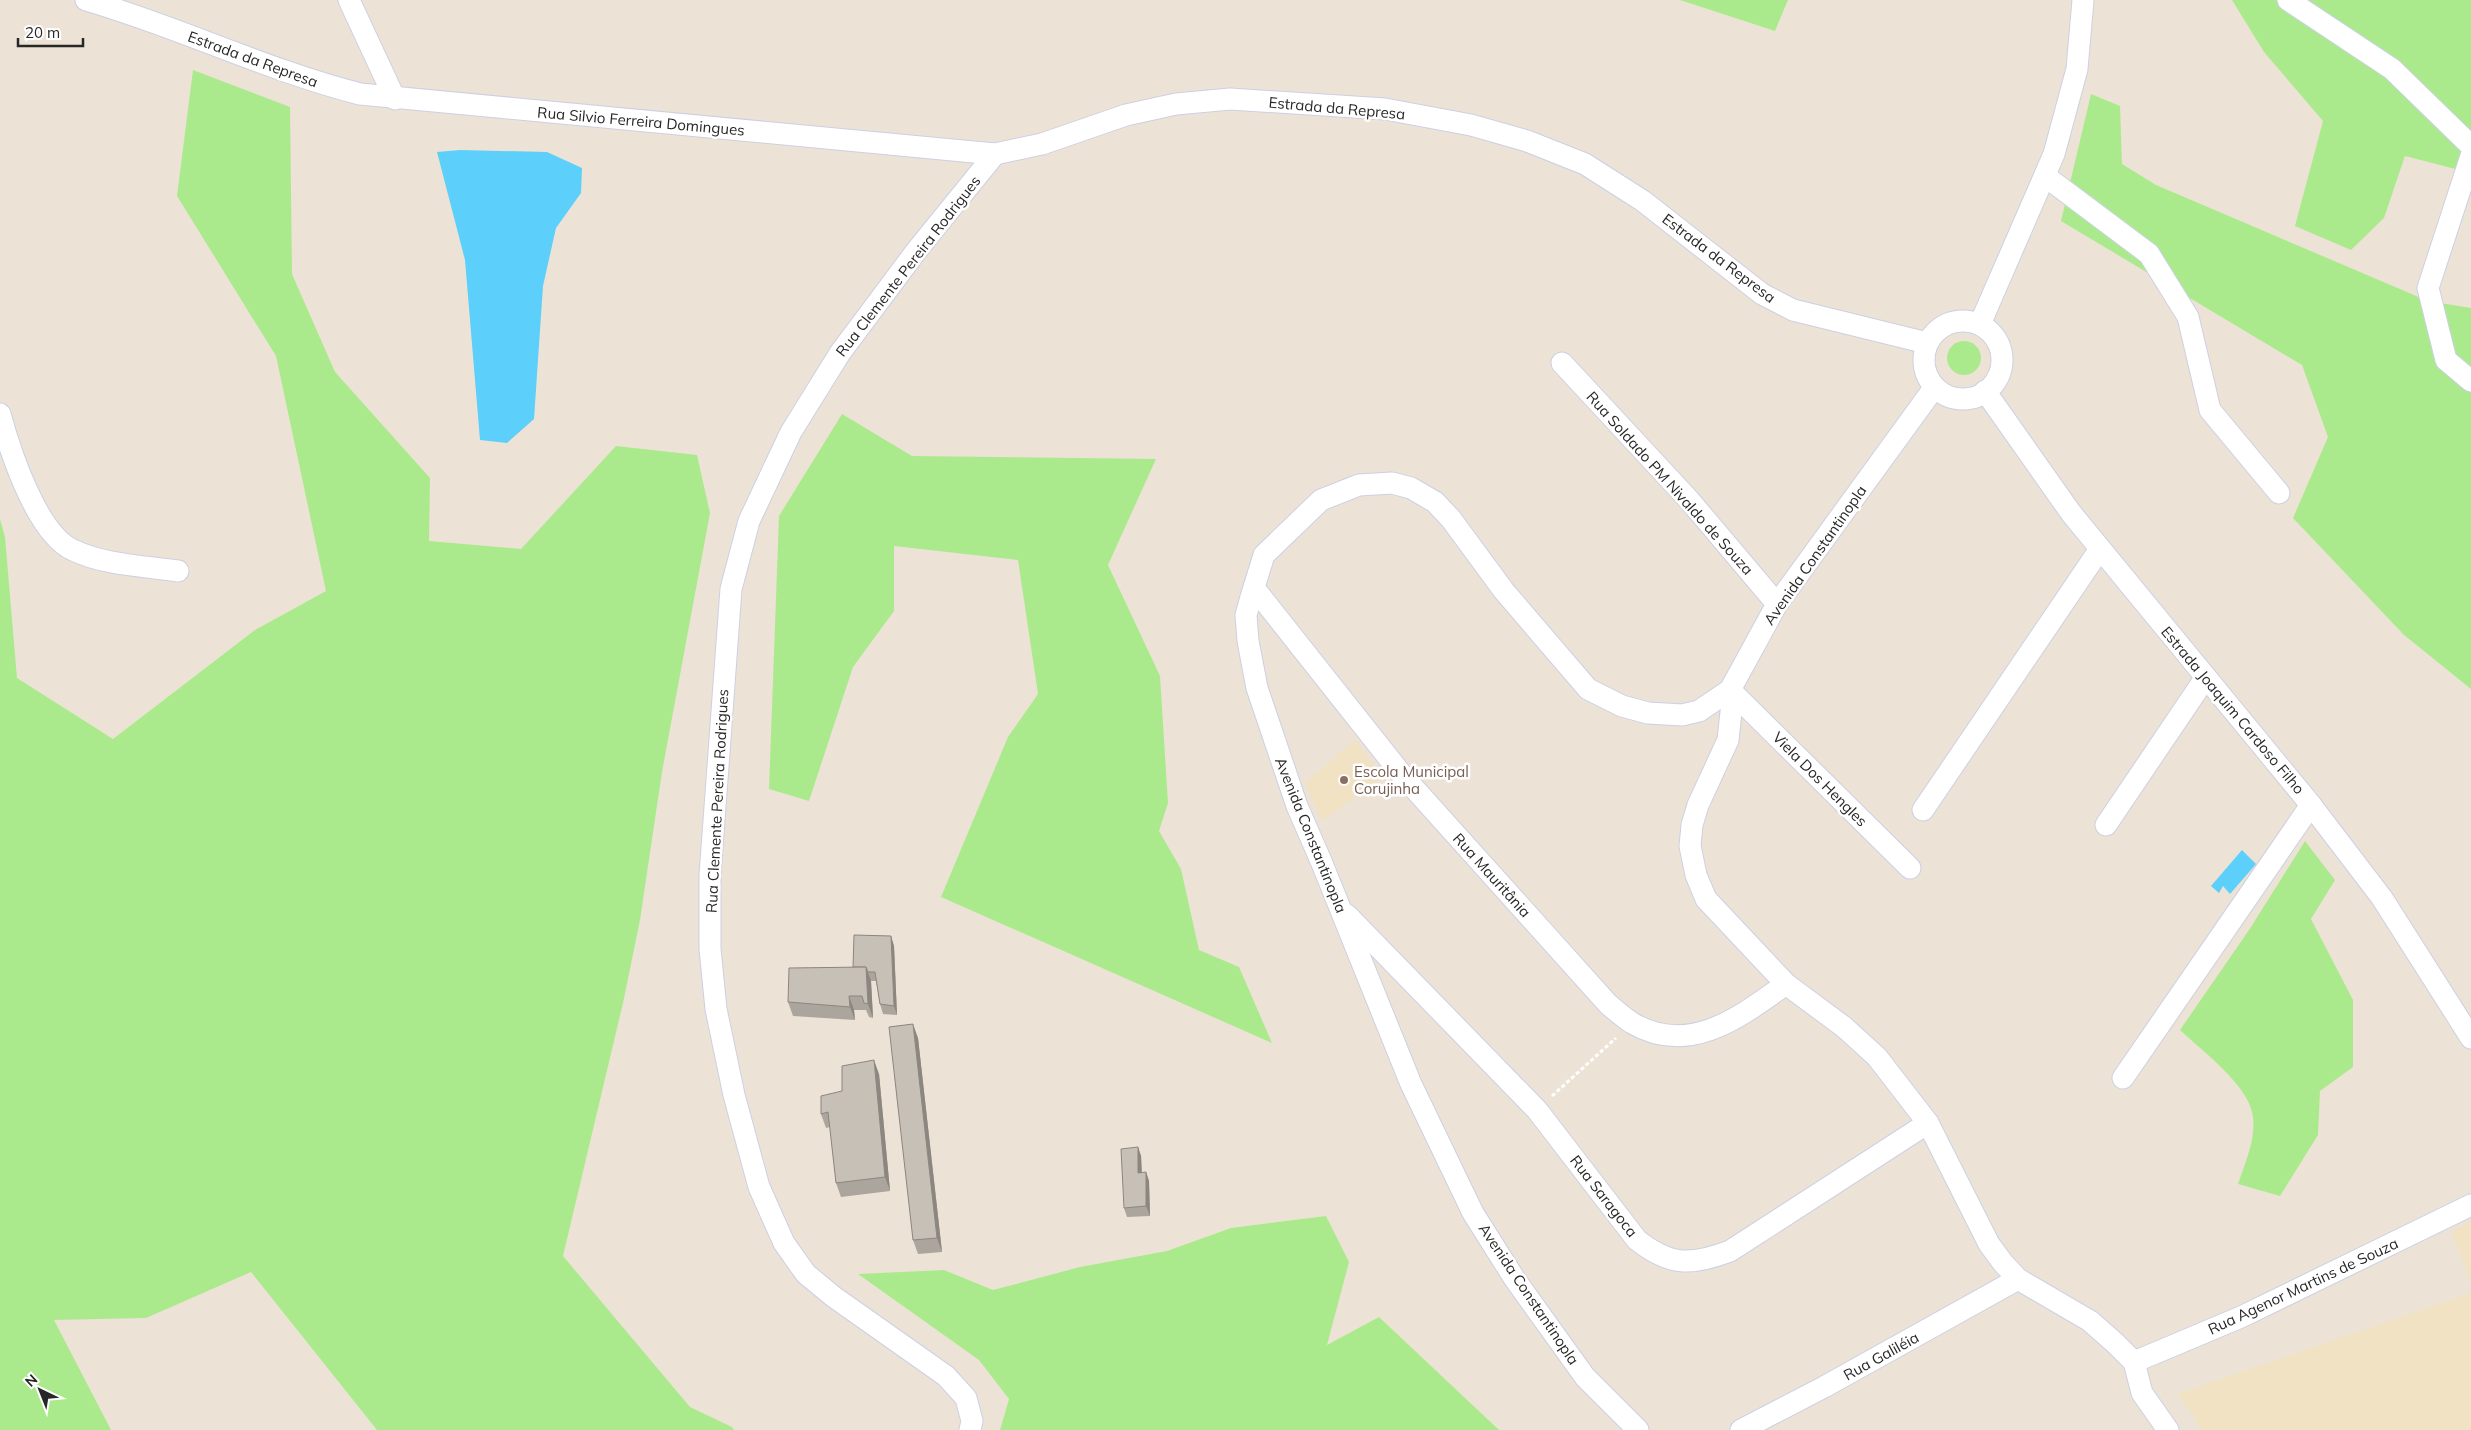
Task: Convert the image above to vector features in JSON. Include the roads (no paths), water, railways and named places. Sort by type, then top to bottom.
[{"type":"street","name":"Estrada da Represa","points":[[86,0],[130,13],[310,81],[360,94],[395,98]]},
{"type":"street","points":[[349,0],[395,98]]},
{"type":"street","points":[[1980,324],[2054,154],[2077,69],[2083,0]]},
{"type":"street","points":[[2288,0],[2392,69],[2471,146]]},
{"type":"street","name":"Rua Silvio Ferreira Domingues","points":[[395,98],[995,154]]},
{"type":"street","name":"Estrada da Represa","points":[[995,154],[1042,144],[1126,115],[1176,104],[1230,98],[1385,109],[1471,125],[1527,141],[1584,164],[1643,201],[1762,294],[1794,310],[1927,343]]},
{"type":"street","name":"Rua Clemente Pereira Rodrigues","points":[[970,1430],[972,1421],[966,1398],[946,1376],[806,1274],[784,1243],[759,1187],[734,1095],[716,1009],[710,948],[710,875],[731,589],[749,521],[791,432],[840,353],[917,250],[995,154]]},
{"type":"street","points":[[2471,156],[2428,288],[2446,360],[2471,381]]},
{"type":"street","points":[[2045,176],[2150,254],[2188,318],[2210,410],[2279,493]]},
{"type":"street","points":[[1970,321],[1980,324],[1997,340],[2002,360],[1997,380],[1977,397],[1966,400],[1944,395],[1934,388],[1924,369],[1923,358],[1927,343],[1937,330],[1947,324],[1970,321]]},
{"type":"street","name":"Rua Soldado PM Nivaldo de Souza","points":[[1562,363],[1690,501],[1777,604]]},
{"type":"street","name":"Avenida Constantinopla","points":[[1638,1430],[1586,1377],[1522,1290],[1473,1213],[1410,1084],[1297,806],[1257,688],[1248,641],[1246,615],[1264,555],[1321,500],[1359,485],[1392,483],[1411,488],[1434,502],[1451,519],[1504,591],[1588,689],[1604,699],[1648,713],[1682,715],[1699,711],[1732,691],[1777,604],[1934,388]]},
{"type":"street","name":"Estrada Joaquim Cardoso Filho","points":[[1984,390],[2071,514],[2312,805],[2382,898],[2471,1038]]},
{"type":"street","points":[[0,414],[36,510],[52,534],[71,550],[97,559],[178,572]]},
{"type":"street","points":[[1923,810],[2100,549]]},
{"type":"street","name":"Rua Mauritânia","points":[[1254,588],[1403,776],[1608,1004],[1632,1023],[1660,1033],[1696,1034],[1734,1020],[1786,984]]},
{"type":"street","points":[[2106,825],[2206,677]]},
{"type":"street","points":[[1732,691],[1728,740],[1698,805],[1692,825],[1690,846],[1696,875],[1706,899],[1786,984],[1859,1039],[1895,1080],[1928,1123],[1989,1244],[2018,1279],[2090,1321],[2134,1362],[2142,1393],[2168,1430]]},
{"type":"street","name":"Viela Dos Hengles","points":[[1732,691],[1910,868]]},
{"type":"street","points":[[2123,1078],[2312,805]]},
{"type":"street","name":"Rua Saragoca","points":[[1340,908],[1537,1110],[1636,1240],[1651,1251],[1667,1259],[1686,1262],[1705,1261],[1730,1251],[1928,1123]]},
{"type":"street","name":"Rua Agenor Martins de Souza","points":[[2134,1362],[2241,1317],[2471,1205]]},
{"type":"street","name":"Rua Galiléia","points":[[1741,1430],[1833,1383],[2018,1279]]},
{"type":"water","points":[[460,150],[547,152],[582,168],[581,193],[556,228],[543,286],[534,419],[507,443],[480,440],[465,260],[437,152]]},
{"type":"water","points":[[2242,850],[2256,864],[2230,894],[2223,886],[2219,893],[2211,886]]},
{"type":"place","name":"Escola Municipal Corujinha","points":[[1344,780]]}]
